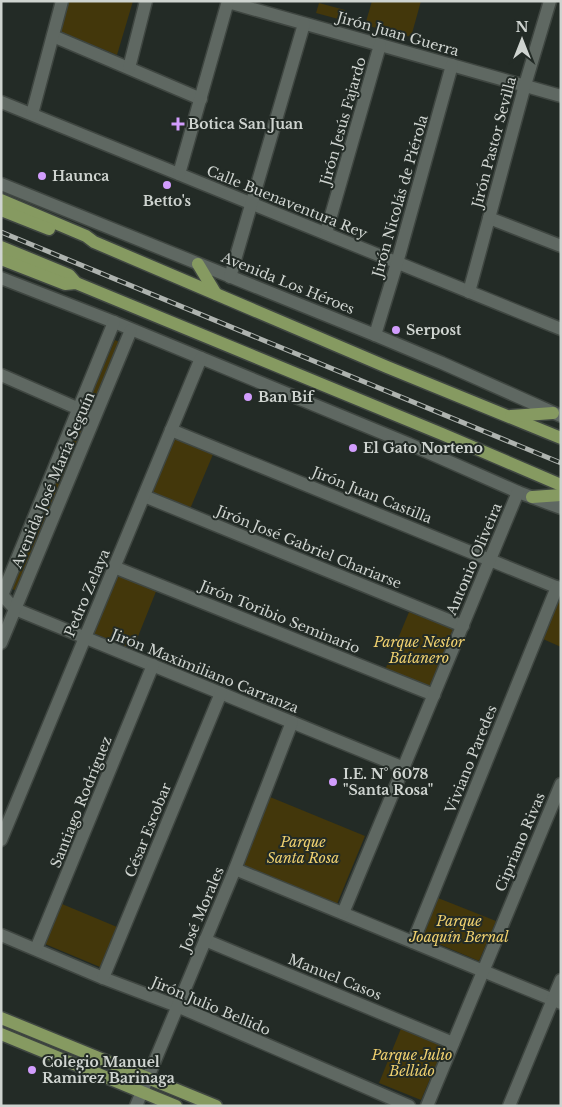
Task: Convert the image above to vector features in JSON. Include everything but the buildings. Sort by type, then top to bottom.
[{"type":"main road","points":[[1,200],[86,236],[94,242],[378,363],[561,438]]},
{"type":"main road","points":[[1,210],[83,243],[94,242]]},
{"type":"main road","points":[[1,247],[69,275],[76,283],[561,485]]},
{"type":"main road","points":[[1,259],[65,284],[76,283]]},
{"type":"main road","points":[[198,264],[216,294]]},
{"type":"main road","points":[[506,416],[557,414]]},
{"type":"main road","points":[[532,497],[561,495]]},
{"type":"main road","points":[[1,1018],[216,1106]]},
{"type":"main road","points":[[1,1034],[176,1106]]},
{"type":"street","points":[[32,114],[62,1]]},
{"type":"street","points":[[129,68],[146,1]]},
{"type":"street","name":"Jirón Pastor Sevilla","points":[[470,292],[525,85],[550,1]]},
{"type":"street","points":[[179,174],[228,2]]},
{"type":"street","name":"Jirón Juan Guerra","points":[[228,2],[561,96]]},
{"type":"street","points":[[230,277],[304,24]]},
{"type":"street","points":[[53,36],[201,98]]},
{"type":"street","name":"Jirón Jesús Fajardo","points":[[326,233],[380,45]]},
{"type":"street","name":"Jirón Nicolás de Piérola","points":[[375,334],[397,263],[452,65]]},
{"type":"street","name":"Calle Buenaventura Rey","points":[[1,102],[561,330]]},
{"type":"street","name":"Avenida Los Héroes","points":[[1,184],[375,334],[557,414]]},
{"type":"street","points":[[489,218],[561,246]]},
{"type":"street","points":[[1,278],[114,322],[410,444],[518,492],[561,508]]},
{"type":"street","name":"Avenida José María Seguín","points":[[2,595],[114,322]]},
{"type":"street","name":"Avenida José María Seguín","points":[[1,643],[132,330]]},
{"type":"street","name":"Pedro Zelaya","points":[[1,840],[201,358]]},
{"type":"street","points":[[1,375],[96,416]]},
{"type":"street","name":"Jirón Juan Castilla","points":[[171,430],[559,588]]},
{"type":"street","name":"Antonio Oliveira","points":[[343,914],[518,492]]},
{"type":"street","name":"Jirón José Gabriel Chariarse","points":[[144,496],[462,626]]},
{"type":"street","name":"Jirón Toribio Seminario","points":[[114,567],[434,695]]},
{"type":"street","name":"Viviano Paredes","points":[[413,942],[559,588]]},
{"type":"street","name":"Jirón Maximiliano Carranza","points":[[2,595],[15,609],[404,768]]},
{"type":"street","name":"Santiago Rodríguez","points":[[36,949],[153,665]]},
{"type":"street","name":"César Escobar","points":[[103,978],[221,693]]},
{"type":"street","name":"José Morales","points":[[136,1106],[235,869],[292,722]]},
{"type":"street","name":"Cipriano Rivas","points":[[427,1106],[561,784]]},
{"type":"street","points":[[235,869],[557,1002]]},
{"type":"street","name":"Jirón Julio Bellido","points":[[1,935],[103,978],[177,1006],[409,1106]]},
{"type":"street","name":"Manuel Casos","points":[[205,940],[453,1043]]},
{"type":"street","points":[[509,1106],[557,1002],[561,980]]},
{"type":"green space","points":[[67,1],[133,1],[117,55],[59,31]]},
{"type":"green space","points":[[372,1],[421,1],[411,37],[365,25]]},
{"type":"green space","points":[[319,3],[345,10],[342,20],[316,13]]},
{"type":"green space","points":[[115,340],[121,343],[94,404],[88,402]]},
{"type":"green space","points":[[80,423],[86,425],[17,591],[10,588]]},
{"type":"green space","points":[[174,435],[214,452],[190,509],[149,492]]},
{"type":"green space","points":[[117,573],[157,589],[133,649],[93,633]]},
{"type":"green space","points":[[561,596],[561,647],[543,639]]},
{"type":"green space","name":"Parque Nestor Batanero","points":[[409,612],[453,629],[429,688],[385,670]]},
{"type":"green space","name":"Parque Santa Rosa","points":[[270,797],[365,836],[337,904],[241,864]]},
{"type":"green space","name":"Parque Joaquín Bernal","points":[[438,898],[496,921],[479,961],[422,937]]},
{"type":"green space","points":[[62,904],[117,927],[100,967],[45,944]]},
{"type":"green space","name":"Parque Julio Bellido","points":[[402,1026],[445,1044],[421,1100],[379,1083]]},
{"type":"railway","points":[[1,232],[561,463]]},
{"type":"place","name":"Botica San Juan","points":[[178,124]]},
{"type":"place","name":"Haunca","points":[[42,176]]},
{"type":"place","name":"Betto's","points":[[167,185]]},
{"type":"place","name":"Serpost","points":[[396,330]]},
{"type":"place","name":"Ban Bif","points":[[248,397]]},
{"type":"place","name":"El Gato Norteno","points":[[353,448]]},
{"type":"place","name":"I.E. N° 6078 \"Santa Rosa\"","points":[[333,782]]},
{"type":"place","name":"Colegio Manuel Ramirez Barinaga","points":[[32,1070]]}]
